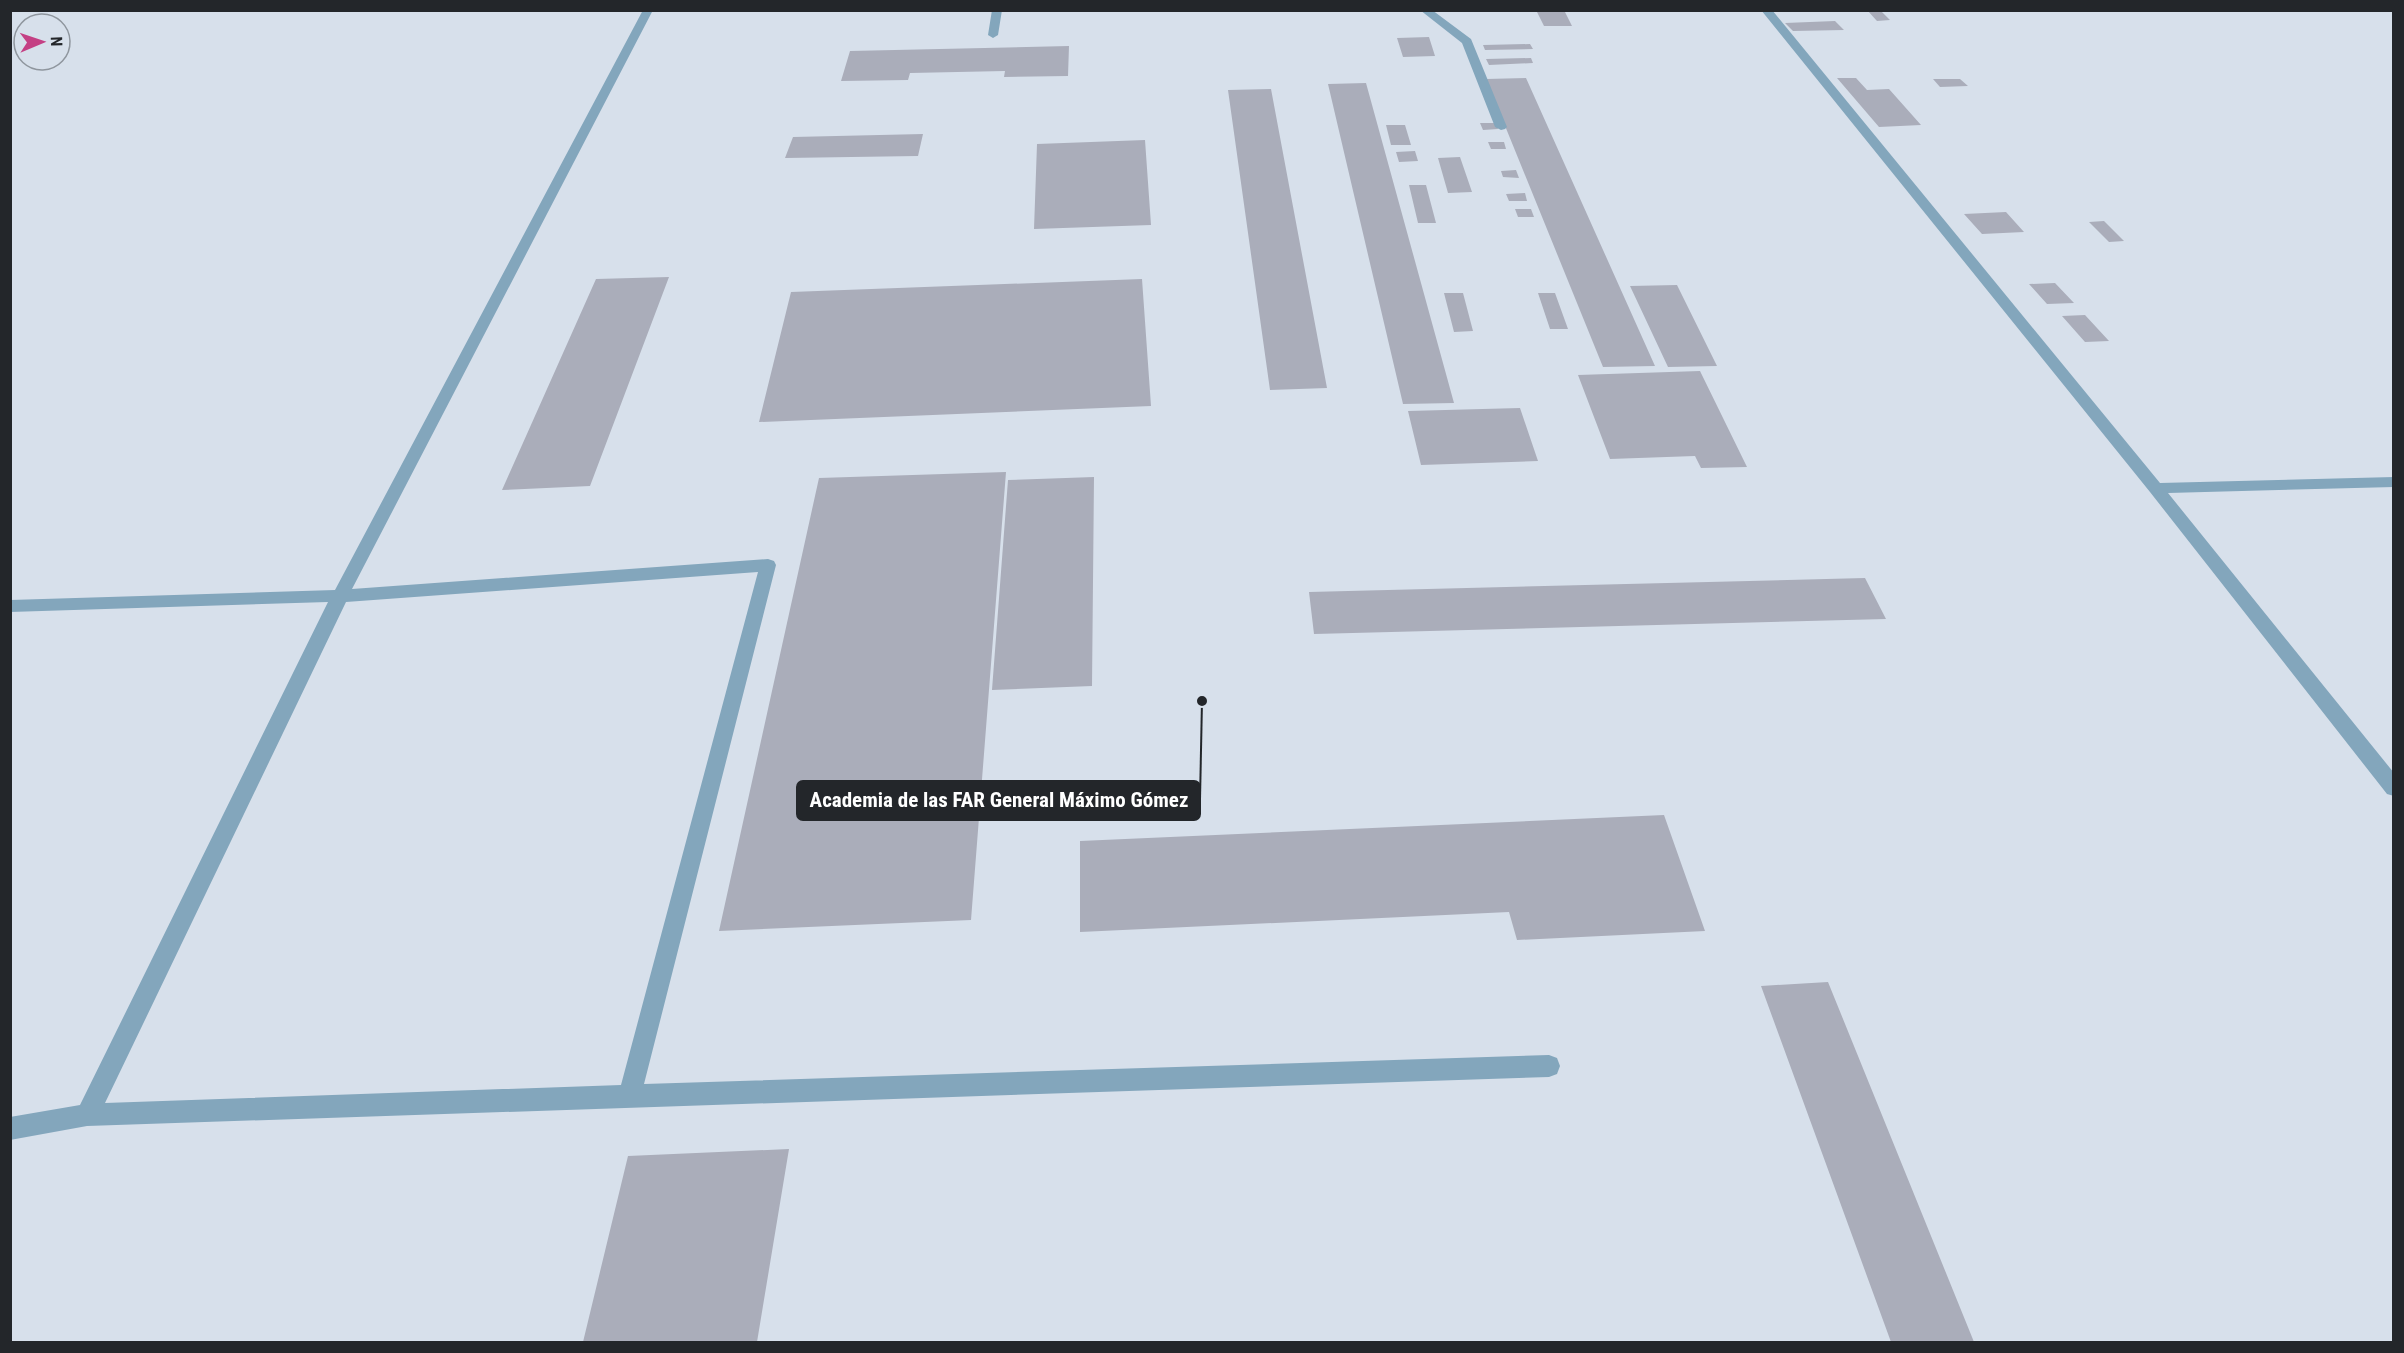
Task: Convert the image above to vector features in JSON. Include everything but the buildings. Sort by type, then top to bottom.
[{"type":"lane","points":[[87,1115],[340,596],[648,10]]},
{"type":"lane","points":[[993,34],[996,10]]},
{"type":"lane","points":[[1425,10],[1467,41],[1501,127]]},
{"type":"lane","points":[[1766,10],[2157,488],[2394,788]]},
{"type":"lane","points":[[2157,488],[2394,482]]},
{"type":"lane","points":[[10,606],[340,596],[768,565],[630,1096]]},
{"type":"lane","points":[[10,1129],[87,1115],[1549,1066]]},
{"type":"place","name":"Academia de las FAR General Máximo Gómez","points":[[1202,701]]}]
